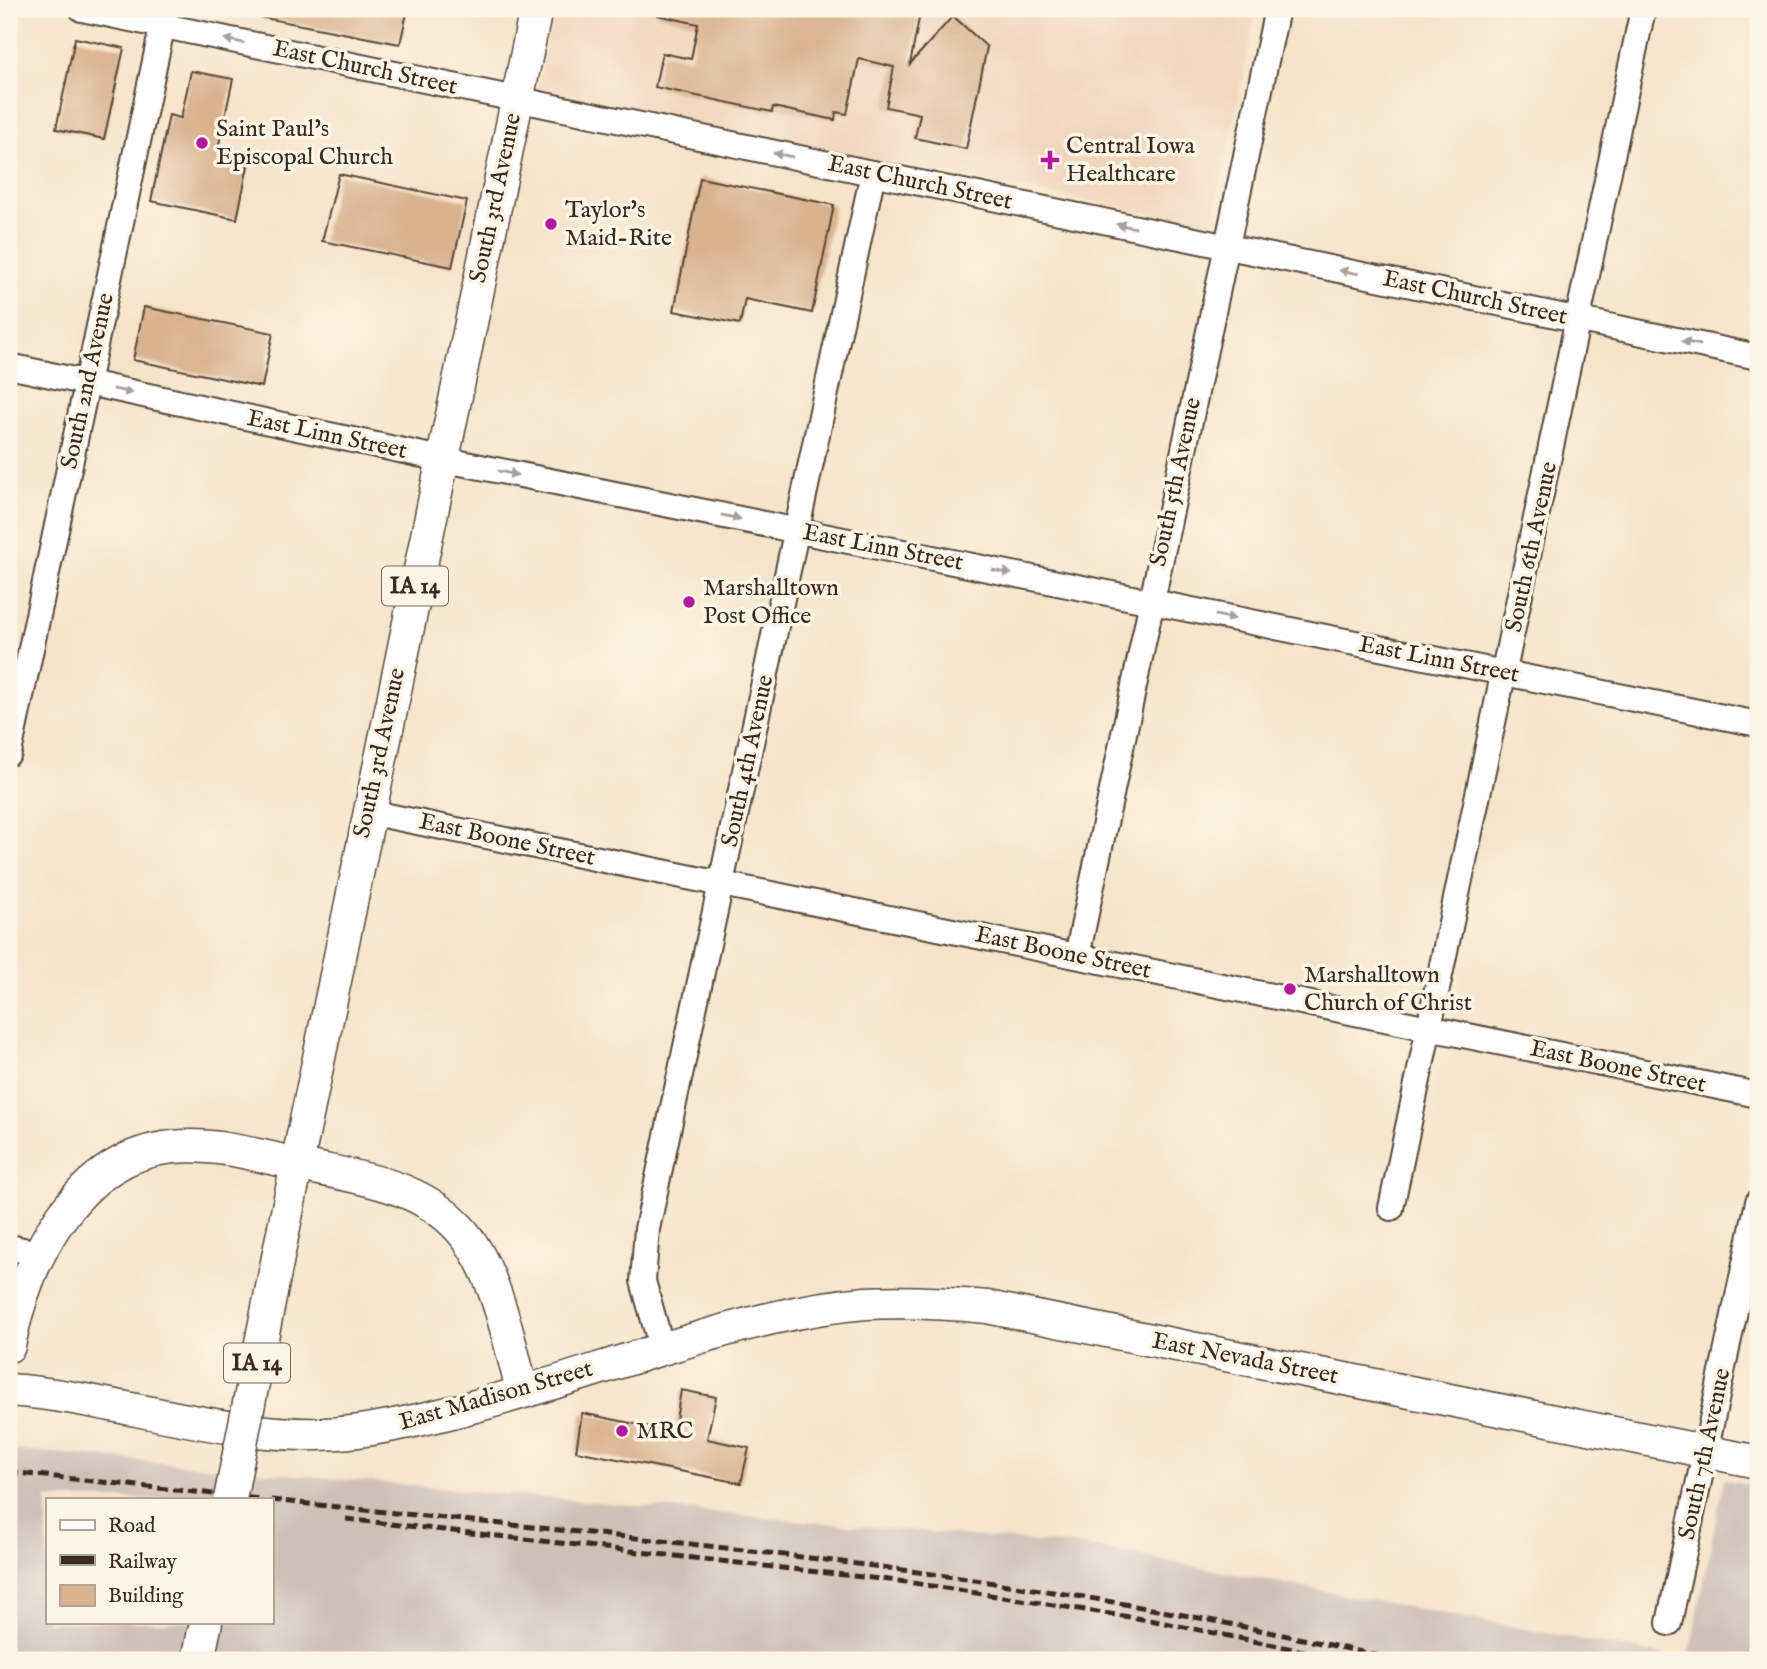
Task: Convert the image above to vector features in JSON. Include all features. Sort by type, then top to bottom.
[{"type":"main road","name":"South 3rd Avenue","points":[[230,1498],[368,812],[536,9]]},
{"type":"main road","points":[[9,1346],[23,1250],[57,1224],[107,1171],[142,1153],[171,1147],[201,1146],[297,1164],[409,1192],[438,1208],[461,1229],[479,1255],[523,1390]]},
{"type":"main road","name":"East Nevada Street","points":[[730,1328],[800,1312],[863,1303],[925,1301],[987,1307],[1758,1462]]},
{"type":"main road","name":"East Madison Street","points":[[9,1390],[84,1399],[220,1425],[318,1434],[401,1424],[447,1414],[730,1328]]},
{"type":"main road","points":[[198,1660],[206,1624]]},
{"type":"street","name":"East Church Street","points":[[82,9],[164,17],[517,101],[1758,357]]},
{"type":"street","name":"South 5th Avenue","points":[[1077,956],[1277,9]]},
{"type":"street","name":"South 6th Avenue","points":[[1391,1208],[1643,9]]},
{"type":"street","name":"South 2nd Avenue","points":[[10,745],[164,17]]},
{"type":"street","name":"South 4th Avenue","points":[[662,1349],[643,1281],[647,1229],[873,173]]},
{"type":"street","name":"East Linn Street","points":[[9,366],[441,459],[1758,724]]},
{"type":"street","name":"East Boone Street","points":[[368,812],[1758,1095]]},
{"type":"street","name":"South 7th Avenue","points":[[1669,1623],[1758,1202]]},
{"type":"shaded area","name":"Central Iowa Healthcare","points":[[554,9],[1257,9],[1212,226],[536,93]]},
{"type":"shaded area","points":[[9,1449],[1091,1547],[1658,1654],[1675,1660],[9,1660]]},
{"type":"shaded area","points":[[1724,1479],[1758,1487],[1758,1660],[1714,1660],[1690,1652]]},
{"type":"building","points":[[250,9],[408,9],[400,44],[249,15]]},
{"type":"building","points":[[657,9],[921,9],[910,64],[953,16],[987,47],[966,149],[915,138],[920,114],[886,107],[894,67],[859,59],[847,114],[836,112],[835,120],[773,107],[772,112],[655,87],[662,53],[691,59],[698,24],[657,15]]},
{"type":"building","points":[[75,38],[124,48],[104,139],[56,129]]},
{"type":"building","points":[[191,71],[233,79],[218,149],[250,156],[237,219],[151,201],[169,115],[181,118]]},
{"type":"building","points":[[339,174],[467,201],[452,267],[322,241]]},
{"type":"building","points":[[700,178],[834,205],[812,313],[745,299],[740,324],[674,311]]},
{"type":"building","points":[[144,307],[273,333],[262,387],[133,360]]},
{"type":"building","name":"MRC","points":[[681,1390],[716,1397],[707,1439],[749,1448],[741,1483],[576,1451],[582,1413],[674,1432]]},
{"type":"railway","points":[[9,1472],[251,1498]]},
{"type":"railway","points":[[273,1500],[649,1540],[933,1574],[1166,1612],[1397,1660]]},
{"type":"railway","points":[[346,1519],[907,1582],[1155,1621],[1347,1660]]},
{"type":"railway","points":[[1544,1658],[1550,1660]]},
{"type":"place","name":"Saint Paul's Episcopal Church","points":[[202,143]]},
{"type":"place","name":"Central Iowa Healthcare","points":[[1050,160]]},
{"type":"place","name":"Taylor's Maid-Rite","points":[[551,224]]},
{"type":"place","name":"Marshalltown Post Office","points":[[689,602]]},
{"type":"place","name":"Marshalltown Church of Christ","points":[[1290,989]]},
{"type":"place","name":"MRC","points":[[622,1431]]}]
